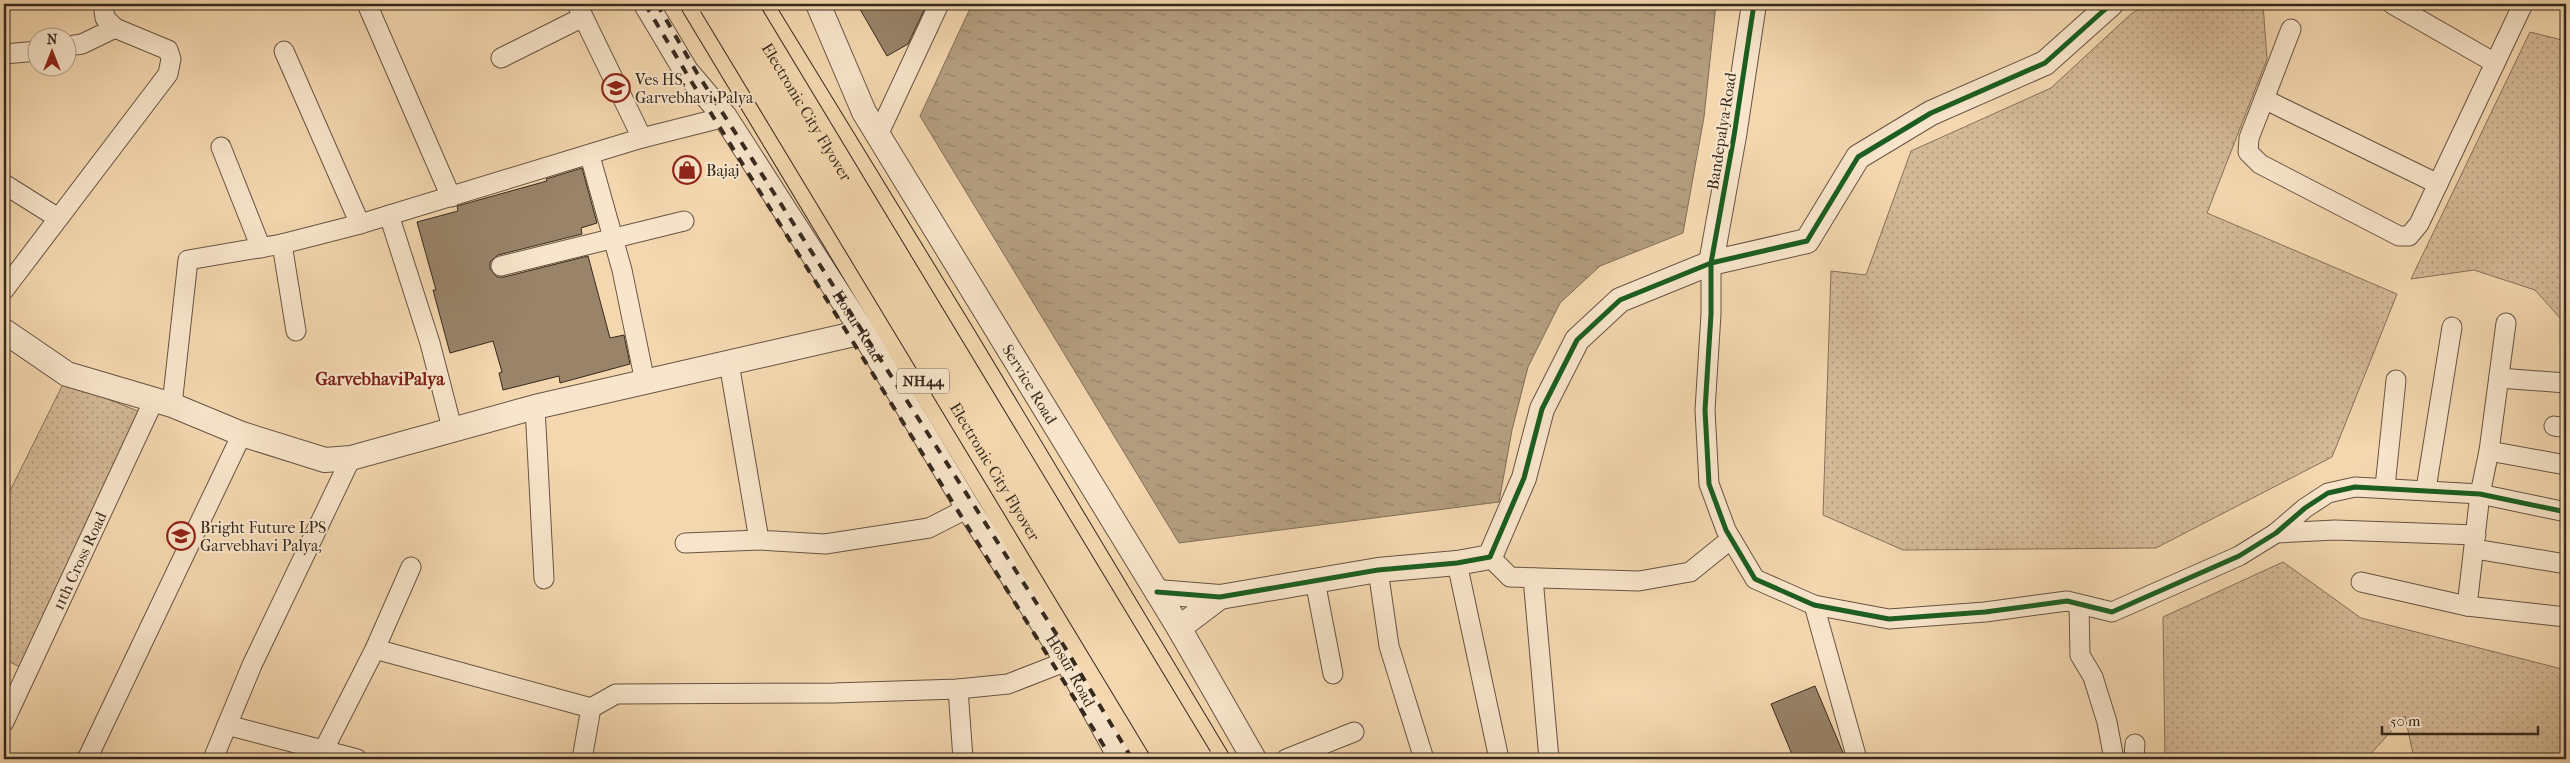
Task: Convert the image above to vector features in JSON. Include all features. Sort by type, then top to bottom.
[{"type":"highway","name":"Hosur Road","points":[[695,4],[1072,650],[1150,759]]},
{"type":"highway","name":"Electronic City Flyover","points":[[713,4],[1170,759]]},
{"type":"highway","name":"Electronic City Flyover","points":[[742,4],[1198,759]]},
{"type":"highway","points":[[758,4],[1215,759]]},
{"type":"highway","points":[[1072,650],[1126,610]]},
{"type":"street","points":[[4,290],[168,74],[172,59],[168,50],[115,28],[105,18],[103,4]]},
{"type":"street","points":[[367,4],[451,197]]},
{"type":"street","name":"Hosur Road","points":[[646,4],[686,71],[725,117],[863,332],[968,508],[1072,650],[1121,759]]},
{"type":"street","name":"Service Road","points":[[818,4],[864,112],[1179,628],[1254,759]]},
{"type":"street","points":[[878,135],[939,4]]},
{"type":"street","name":"Bandepalya Road","points":[[1711,263],[1734,136],[1754,4]]},
{"type":"street","points":[[2392,4],[2495,64]]},
{"type":"street","points":[[2291,29],[2249,138],[2248,152],[2260,164],[2399,236],[2409,236],[2419,224],[2523,4]]},
{"type":"street","points":[[1490,557],[1524,478],[1542,409],[1577,340],[1620,300],[1711,263],[1807,241],[1858,157],[1931,114],[2045,64],[2103,7]]},
{"type":"street","points":[[501,58],[580,10],[642,138]]},
{"type":"street","points":[[78,45],[115,28]]},
{"type":"street","points":[[284,51],[360,224]]},
{"type":"street","points":[[4,54],[28,52]]},
{"type":"street","points":[[2264,99],[2438,184]]},
{"type":"street","points":[[221,146],[262,248],[360,224],[590,156],[642,138],[725,117]]},
{"type":"street","points":[[590,156],[622,270],[645,382]]},
{"type":"street","points":[[4,184],[58,218]]},
{"type":"street","points":[[389,215],[430,344],[453,432]]},
{"type":"street","points":[[501,266],[684,221]]},
{"type":"street","points":[[282,244],[296,331]]},
{"type":"street","name":"11th Cross Road","points":[[4,722],[163,403],[188,260],[262,248]]},
{"type":"street","points":[[1711,263],[1711,314],[1705,410],[1709,484],[1731,539],[1756,579],[1814,605],[1890,619],[1985,612],[2067,601],[2112,612],[2239,556],[2276,534],[2304,508],[2328,493],[2355,487],[2426,489],[2480,494],[2566,512]]},
{"type":"street","points":[[2467,606],[2480,494],[2489,451],[2506,324]]},
{"type":"street","points":[[2426,489],[2452,327]]},
{"type":"street","points":[[4,331],[67,374],[163,403],[242,434],[325,460],[352,458],[453,432],[535,407],[863,332]]},
{"type":"street","points":[[729,363],[759,540]]},
{"type":"street","points":[[2499,378],[2566,383]]},
{"type":"street","points":[[2385,487],[2396,380]]},
{"type":"street","points":[[535,407],[544,579]]},
{"type":"street","points":[[87,759],[242,434]]},
{"type":"street","points":[[2489,451],[2566,465]]},
{"type":"street","points":[[213,759],[252,665],[352,458]]},
{"type":"street","points":[[685,544],[759,540],[826,544],[929,528],[968,508]]},
{"type":"street","points":[[2276,534],[2335,530],[2475,542],[2566,564]]},
{"type":"street","points":[[1490,557],[1510,577],[1639,581],[1690,572],[1731,539]]},
{"type":"street","points":[[1157,592],[1220,597],[1378,570],[1457,564],[1490,557]]},
{"type":"street","points":[[1457,564],[1499,759]]},
{"type":"street","points":[[320,755],[375,649],[411,567]]},
{"type":"street","points":[[1378,570],[1389,646],[1424,759]]},
{"type":"street","points":[[1532,578],[1549,759]]},
{"type":"street","points":[[1315,581],[1333,674]]},
{"type":"street","points":[[2361,582],[2467,606],[2566,617]]},
{"type":"street","points":[[1179,628],[1220,597]]},
{"type":"street","points":[[2079,604],[2080,654],[2094,677],[2107,722],[2114,759]]},
{"type":"street","points":[[1814,605],[1857,759]]},
{"type":"street","points":[[375,649],[591,708],[616,694],[834,693],[958,689],[1008,684],[1072,650]]},
{"type":"street","points":[[958,689],[963,759]]},
{"type":"street","points":[[582,759],[591,708]]},
{"type":"street","points":[[227,724],[320,755],[357,759]]},
{"type":"street","points":[[1286,759],[1354,732]]},
{"type":"shaded area","points":[[2151,4],[2263,4],[2267,59],[2207,213],[2397,294],[2332,457],[2156,548],[1903,550],[1823,515],[1831,271],[1866,275],[1911,151],[2051,88],[2132,13]]},
{"type":"shaded area","points":[[2530,32],[2566,41],[2566,319],[2560,318],[2535,290],[2474,270],[2411,279]]},
{"type":"shaded area","points":[[64,382],[143,413],[20,667],[6,660],[4,664],[4,503]]},
{"type":"shaded area","points":[[2283,562],[2361,618],[2566,670],[2566,759],[2414,759],[2405,716],[2366,759],[2165,759],[2163,617]]},
{"type":"water","points":[[972,4],[1716,4],[1704,117],[1683,233],[1600,266],[1560,303],[1528,367],[1512,430],[1499,502],[1179,543],[920,116]]},
{"type":"building","points":[[857,4],[927,4],[908,44],[887,56]]},
{"type":"building","points":[[582,168],[597,223],[581,228],[582,234],[498,255],[490,262],[490,269],[497,277],[504,277],[588,256],[610,338],[624,335],[630,364],[560,383],[559,376],[503,390],[499,373],[502,372],[493,341],[450,353],[433,290],[436,290],[417,222],[458,211],[457,206],[547,181],[546,179]]},
{"type":"building","points":[[1815,686],[1845,759],[1794,759],[1771,704]]},
{"type":"railway","points":[[645,4],[1112,759]]},
{"type":"railway","points":[[657,4],[697,73],[1064,646],[1132,759]]},
{"type":"cycle path","points":[[1754,4],[1734,136],[1711,263],[1711,314],[1705,410],[1709,484],[1726,530],[1755,579],[1814,605],[1889,619],[1985,612],[2067,601],[2112,612],[2239,556],[2276,533],[2305,508],[2328,493],[2355,487],[2480,494],[2566,512]]},
{"type":"cycle path","points":[[1157,592],[1220,597],[1378,570],[1457,563],[1490,557],[1524,478],[1542,409],[1577,340],[1620,300],[1711,263],[1807,241],[1858,157],[1931,113],[2045,63],[2111,4]]},
{"type":"place","name":"Ves HS, Garvebhavi Palya","points":[[616,88]]},
{"type":"place","name":"Bajaj","points":[[687,170]]},
{"type":"place","name":"Bright Future LPS Garvebhavi Palya,","points":[[181,536]]},
{"type":"district","name":"GarvebhaviPalya","points":[[380,379]]}]
